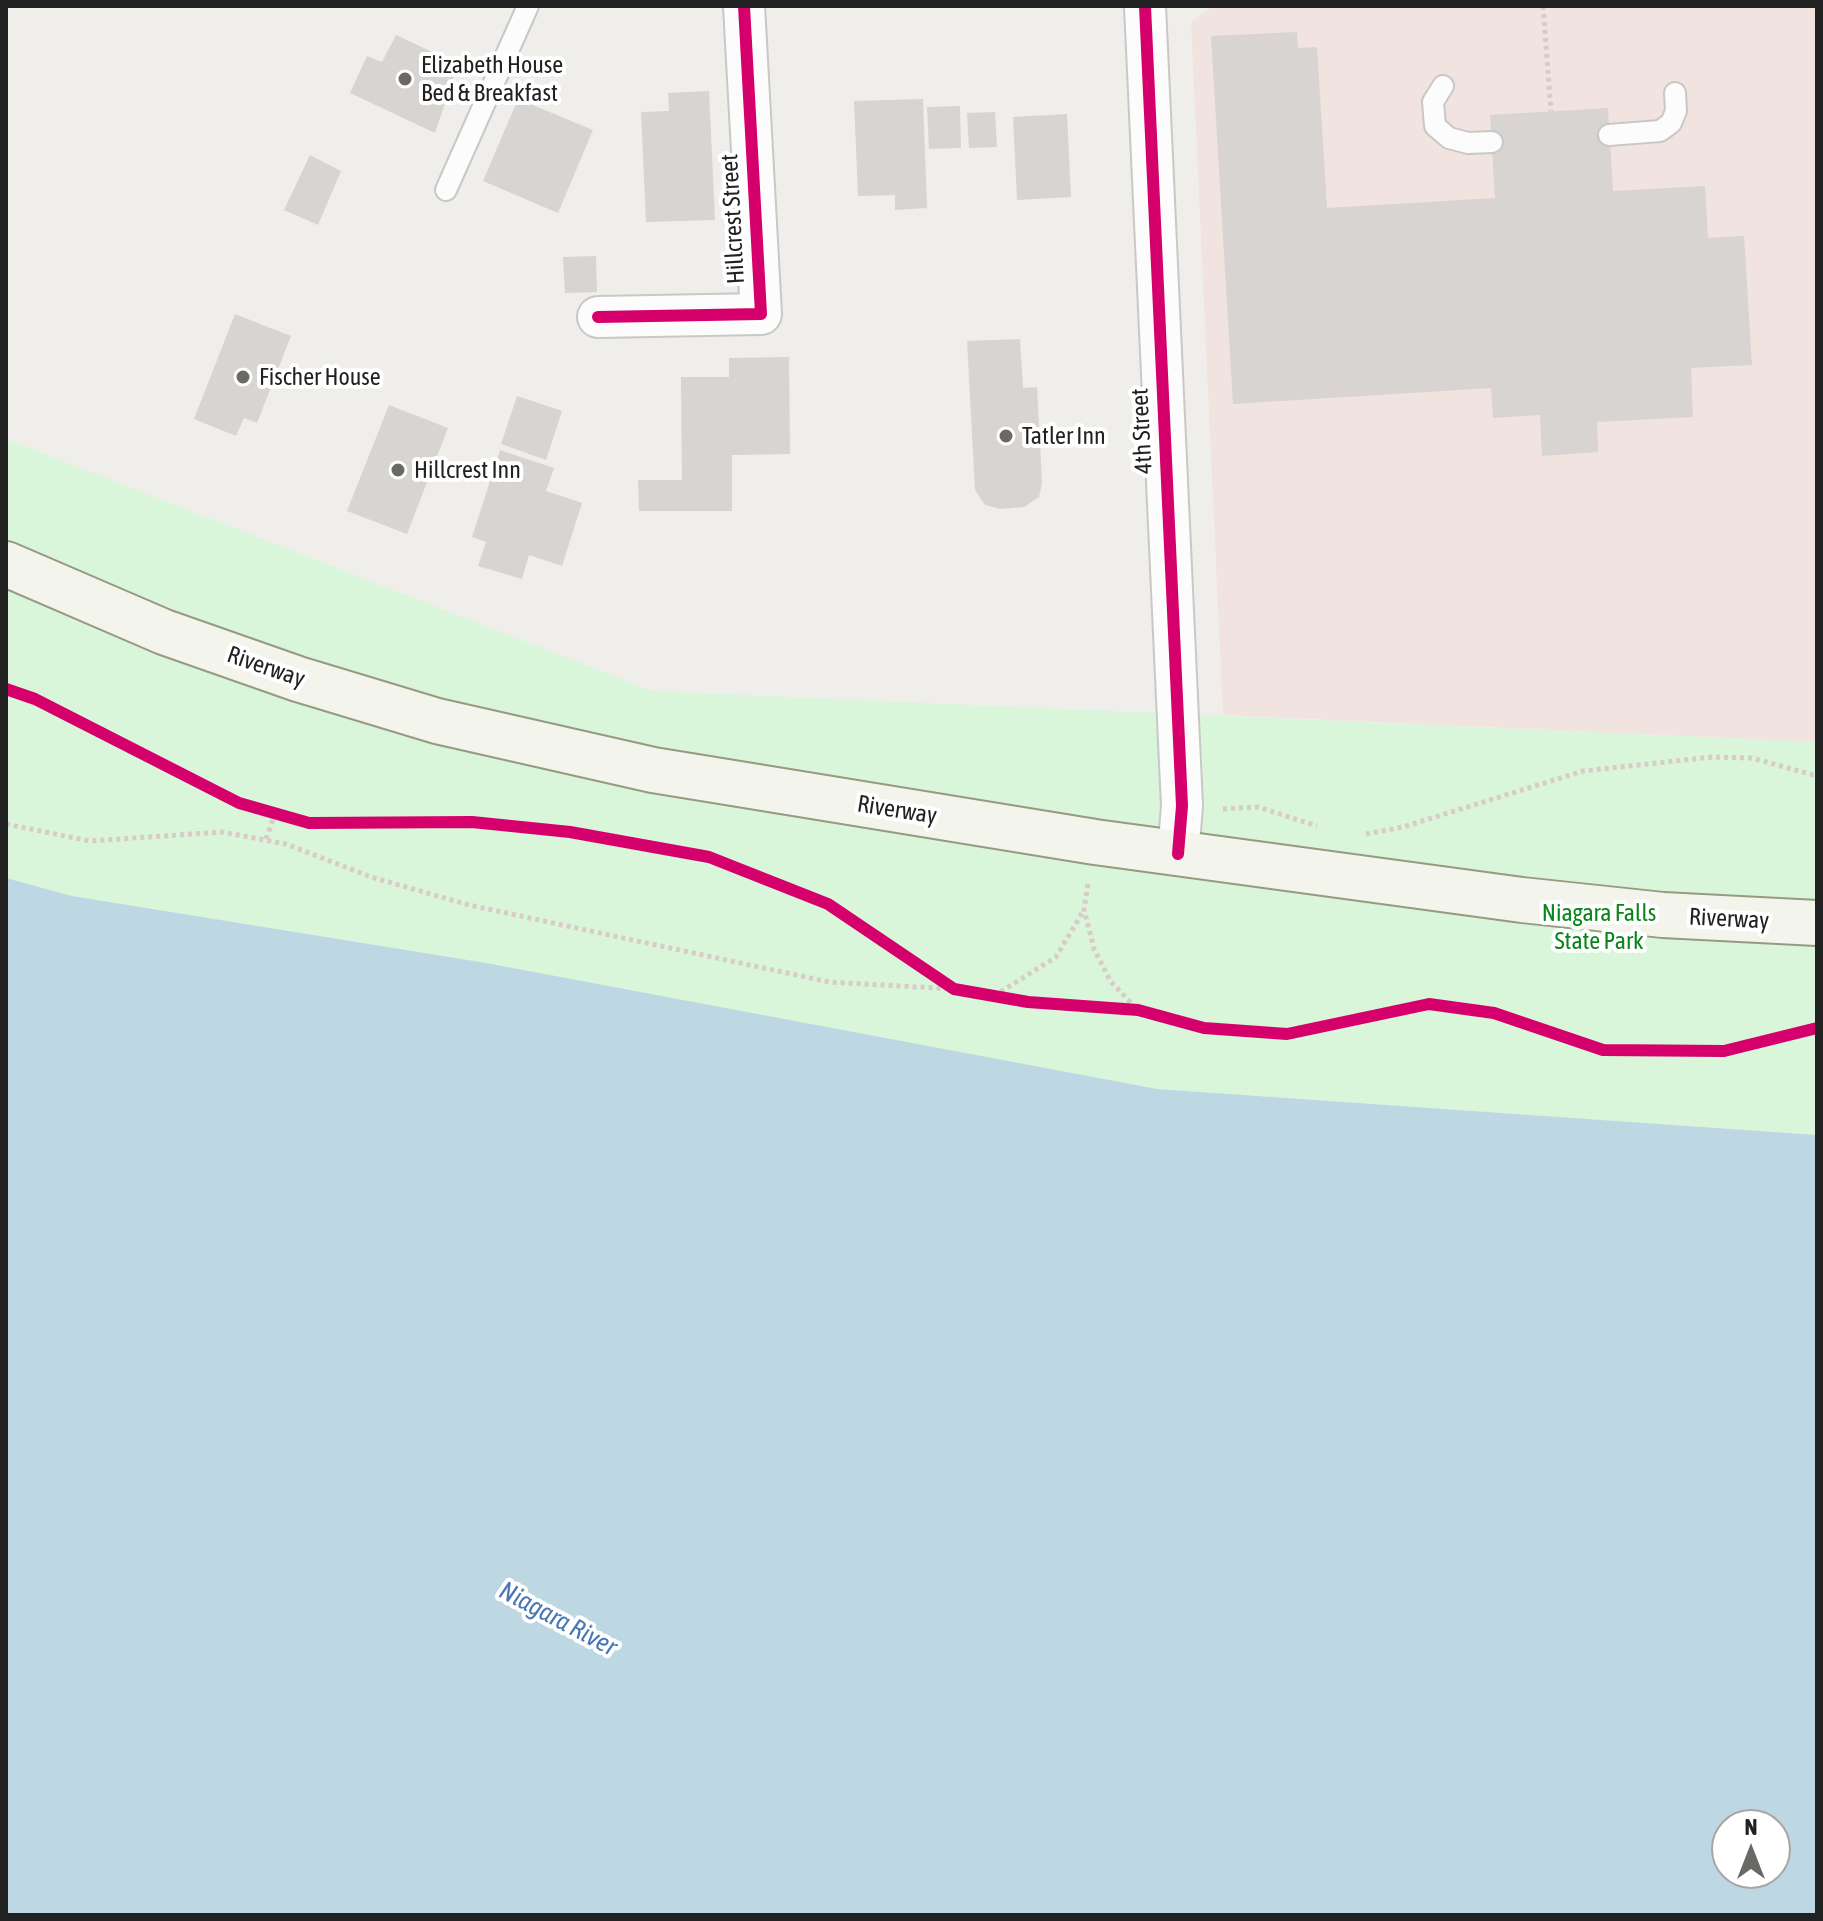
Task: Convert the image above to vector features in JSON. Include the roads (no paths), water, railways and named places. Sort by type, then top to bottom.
[{"type":"main road","name":"Riverway","points":[[6,564],[177,636],[298,679],[437,721],[653,770],[1178,854],[1594,909],[1817,923]]},
{"type":"street","name":"Hillcrest Street","points":[[598,317],[761,314],[744,6]]},
{"type":"street","name":"4th Street","points":[[1145,6],[1182,806],[1178,854]]},
{"type":"lane","points":[[446,190],[528,6]]},
{"type":"lane","points":[[1443,86],[1433,102],[1435,126],[1449,138],[1468,143],[1492,142]]},
{"type":"lane","points":[[1609,135],[1660,131],[1671,123],[1676,111],[1675,93]]},
{"type":"water","name":"Niagara River","points":[[6,878],[72,896],[486,963],[1157,1089],[1817,1135],[1817,1915],[6,1915]]},
{"type":"place","name":"Elizabeth House Bed & Breakfast","points":[[405,79]]},
{"type":"place","name":"Fischer House","points":[[243,377]]},
{"type":"place","name":"Tatler Inn","points":[[1006,436]]},
{"type":"place","name":"Hillcrest Inn","points":[[398,470]]},
{"type":"park label","name":"Niagara Falls State Park","points":[[1599,927]]}]
